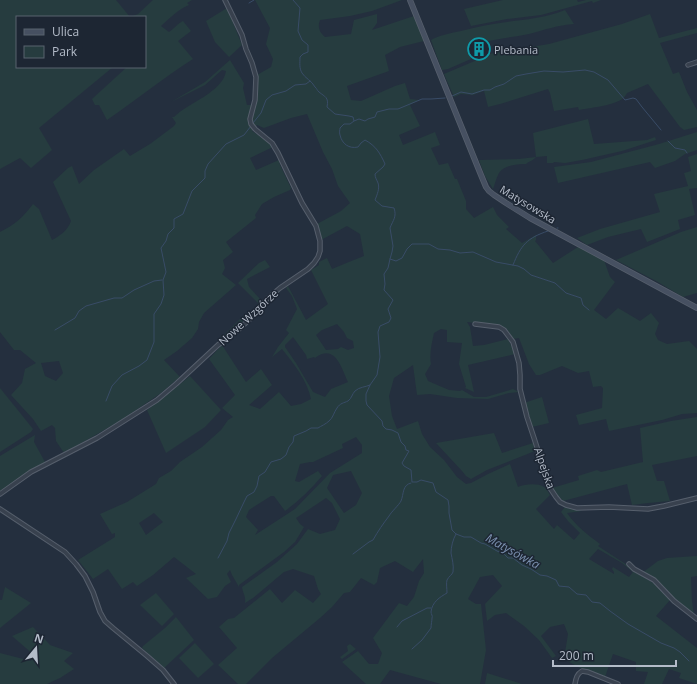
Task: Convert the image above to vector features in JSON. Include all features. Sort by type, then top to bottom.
[{"type":"street","name":"Nowe Wzgórze","points":[[0,494],[31,472],[97,438],[157,400],[218,345],[239,329],[267,299],[280,288],[308,269],[318,257],[320,251],[320,240],[316,226],[302,203],[272,143],[251,124],[250,119],[255,100],[256,77],[242,35],[225,0]]},
{"type":"street","name":"Matysowska","points":[[410,0],[480,175],[489,191],[530,218],[697,308]]},
{"type":"street","points":[[688,65],[697,62]]},
{"type":"street","name":"Alpejska","points":[[475,324],[499,327],[504,330],[513,342],[519,363],[520,390],[527,417],[550,488],[560,502],[577,508],[609,507],[648,509],[697,498]]},
{"type":"street","points":[[0,509],[65,552],[85,576],[105,621],[163,670],[174,684]]},
{"type":"street","points":[[629,564],[634,569],[654,580],[674,601],[697,619]]},
{"type":"street","points":[[575,684],[578,674],[582,671],[618,684]]},
{"type":"green space","points":[[0,0],[116,0],[129,16],[16,16],[16,68],[112,68],[39,128],[52,150],[31,168],[20,158],[0,169]]},
{"type":"green space","points":[[153,0],[192,0],[187,3],[189,5],[177,12],[161,26],[169,32],[183,21],[191,31],[178,41],[193,59],[107,120],[99,105],[95,105],[92,99],[126,68],[146,68],[146,16],[133,16],[138,14]]},
{"type":"green space","points":[[255,0],[402,0],[372,11],[320,20],[320,30],[325,37],[351,34],[354,20],[377,14],[377,23],[372,30],[414,16],[424,41],[400,47],[385,55],[389,71],[347,86],[351,100],[361,101],[405,83],[410,99],[419,100],[410,105],[420,126],[399,135],[403,145],[435,132],[440,145],[431,148],[439,165],[448,163],[455,179],[457,179],[466,201],[466,209],[474,218],[493,207],[497,215],[509,227],[506,229],[522,243],[536,235],[535,241],[553,263],[578,247],[604,260],[610,277],[615,282],[594,310],[606,319],[618,308],[640,321],[651,313],[659,323],[655,334],[658,340],[667,344],[689,341],[697,349],[697,413],[682,414],[662,420],[609,431],[606,419],[579,425],[576,415],[602,408],[603,388],[601,386],[593,387],[589,371],[578,373],[562,366],[540,375],[536,375],[529,364],[519,338],[513,339],[506,328],[493,325],[467,322],[470,327],[473,346],[508,339],[515,354],[468,365],[474,392],[465,388],[466,387],[459,364],[462,343],[447,342],[447,330],[441,329],[434,333],[430,360],[431,364],[425,374],[428,381],[449,390],[462,390],[474,397],[486,397],[513,389],[519,392],[509,393],[488,399],[457,398],[430,394],[417,395],[413,365],[394,378],[389,396],[392,416],[397,429],[418,421],[422,434],[430,447],[444,460],[457,477],[466,484],[510,464],[518,487],[535,484],[546,489],[550,495],[536,509],[554,529],[557,525],[574,540],[580,533],[561,512],[565,507],[582,511],[567,513],[578,526],[600,544],[598,546],[655,584],[671,599],[656,616],[697,648],[697,684],[679,678],[681,673],[669,669],[662,684],[644,684],[648,672],[636,671],[636,662],[613,654],[605,677],[580,668],[564,659],[568,634],[564,624],[550,627],[541,636],[556,656],[552,658],[539,640],[524,626],[506,613],[495,615],[487,621],[485,604],[502,586],[493,575],[480,577],[468,599],[476,604],[481,604],[486,650],[480,684],[441,684],[390,670],[380,684],[366,684],[342,662],[358,651],[369,664],[378,664],[382,653],[373,638],[399,603],[407,606],[414,597],[419,581],[424,573],[423,559],[413,572],[395,561],[380,568],[377,582],[374,585],[361,578],[350,592],[344,593],[332,607],[272,658],[246,684],[238,684],[218,665],[237,648],[219,627],[228,619],[234,618],[270,589],[282,603],[295,590],[313,603],[321,594],[314,576],[293,569],[284,572],[245,603],[242,587],[277,562],[297,544],[308,529],[320,534],[335,530],[340,519],[332,503],[326,498],[296,518],[304,527],[295,542],[284,552],[239,585],[239,587],[230,570],[227,574],[231,582],[225,586],[217,597],[208,599],[186,578],[196,574],[174,557],[153,575],[137,586],[133,582],[122,589],[108,569],[93,579],[78,560],[115,537],[115,533],[112,534],[100,514],[127,502],[156,484],[159,478],[171,471],[180,462],[202,447],[221,430],[228,420],[233,417],[222,408],[235,395],[209,359],[222,345],[246,382],[261,369],[272,385],[249,405],[260,409],[279,392],[291,406],[301,404],[311,399],[303,379],[282,349],[272,357],[289,333],[286,330],[297,309],[292,296],[286,288],[288,286],[306,320],[328,304],[311,270],[319,265],[319,262],[327,258],[332,269],[364,256],[360,234],[347,226],[321,240],[317,224],[341,211],[350,203],[338,186],[332,169],[307,114],[264,128],[257,125],[252,131],[271,144],[271,148],[250,158],[256,170],[279,160],[291,188],[290,190],[262,204],[255,215],[256,218],[226,242],[233,252],[223,260],[225,268],[222,274],[236,285],[204,313],[199,322],[198,329],[192,338],[164,360],[180,377],[161,393],[120,421],[64,453],[56,441],[55,428],[52,425],[41,431],[33,419],[11,395],[22,383],[25,369],[36,363],[20,350],[14,350],[0,332],[0,232],[18,220],[33,204],[39,209],[52,240],[61,235],[71,221],[53,182],[72,166],[79,184],[94,170],[124,149],[130,156],[150,144],[174,126],[176,123],[172,117],[204,97],[219,85],[226,71],[222,70],[205,85],[171,102],[205,82],[230,60],[244,83],[243,88],[247,105],[257,101],[257,75],[271,67],[273,59],[266,44],[270,28]],"holes":[[[337,324],[347,338],[353,341],[354,348],[348,350],[341,347],[338,349],[326,350],[316,335],[322,330]],[[293,337],[306,355],[307,359],[315,358],[322,354],[328,353],[332,355],[340,364],[348,382],[331,389],[325,397],[313,392],[285,345]],[[59,361],[63,373],[56,381],[45,376],[41,363]],[[356,437],[362,445],[362,453],[330,473],[295,509],[255,535],[258,530],[246,517],[249,510],[271,496],[274,496],[285,511],[305,495],[322,476],[318,471],[299,482],[295,481],[300,464],[313,462],[343,448],[342,444]],[[351,471],[362,493],[356,505],[344,513],[327,488],[333,475]],[[154,513],[163,522],[146,535],[139,523]],[[598,549],[622,563],[633,572],[629,577],[613,567],[612,569],[614,574],[589,559]]]},
{"type":"green space","points":[[503,0],[577,0],[578,2],[586,0],[601,0],[593,3],[592,1],[541,15],[507,19],[471,26],[464,9]]},
{"type":"green space","points":[[227,8],[242,45],[229,57],[215,42],[206,21]]},
{"type":"green space","points":[[565,10],[574,24],[468,46],[471,59],[448,69],[442,70],[431,40],[446,34],[472,28],[543,17]]},
{"type":"green space","points":[[650,14],[659,38],[697,28],[697,33],[660,43],[673,74],[679,72],[687,92],[697,110],[697,127],[684,130],[680,127],[648,84],[627,93],[619,101],[613,103],[579,110],[578,107],[554,111],[548,89],[488,107],[484,91],[473,95],[461,94],[454,97],[444,74],[489,56],[488,54],[549,44],[622,24]]},
{"type":"green space","points":[[588,119],[594,144],[647,140],[655,137],[656,140],[622,151],[565,163],[547,163],[547,156],[536,157],[533,133]]},
{"type":"green space","points":[[697,132],[697,150],[685,154],[675,161],[655,168],[650,162],[558,183],[554,167],[591,162]]},
{"type":"green space","points":[[697,154],[697,188],[689,189],[695,215],[678,220],[680,229],[647,242],[641,229],[608,237],[587,245],[577,238],[600,229],[660,212],[654,194],[688,186],[684,173],[691,171],[688,157]]},
{"type":"green space","points":[[536,157],[526,164],[519,164],[501,170],[493,189],[485,176],[479,160],[519,159]]},
{"type":"green space","points":[[697,227],[697,293],[683,297],[616,260],[681,232]]},
{"type":"green space","points":[[265,260],[270,267],[247,279],[249,287],[261,300],[259,304],[238,283],[259,263]]},
{"type":"green space","points":[[246,314],[246,318],[239,326],[220,342],[218,341],[240,319]]},
{"type":"green space","points":[[190,376],[221,410],[205,427],[166,453],[147,410]]},
{"type":"green space","points":[[0,388],[33,429],[31,432],[0,452]]},
{"type":"green space","points":[[542,397],[549,423],[532,427],[524,403]]},
{"type":"green space","points":[[697,417],[697,456],[652,465],[657,481],[664,481],[670,501],[632,505],[627,484],[563,501],[552,488],[579,480],[578,476],[597,470],[601,472],[643,462],[640,428]]},
{"type":"green space","points":[[494,433],[502,453],[533,443],[535,451],[487,470],[471,479],[466,476],[436,443]]},
{"type":"green space","points":[[35,435],[34,442],[45,462],[0,492],[0,456]]},
{"type":"green space","points":[[697,556],[697,576],[691,577],[694,616],[658,581],[642,573],[658,561],[667,558]]},
{"type":"green space","points":[[5,587],[31,603],[0,628],[0,600],[2,600]]},
{"type":"green space","points":[[156,593],[174,614],[162,626],[140,605]]},
{"type":"green space","points":[[176,617],[194,640],[164,668],[142,648]]},
{"type":"green space","points":[[33,627],[50,645],[73,653],[64,661],[74,669],[47,684],[0,684],[0,653],[31,661],[34,655],[12,636]]},
{"type":"green space","points":[[195,643],[214,664],[198,678],[179,658]]},
{"type":"green space","points":[[350,644],[356,649],[342,659],[340,657],[348,651],[347,646]]},
{"type":"green space","points":[[487,673],[522,684],[485,684]]},
{"type":"waterway","points":[[249,3],[254,0]]},
{"type":"waterway","name":"Matysówka","points":[[293,0],[300,8],[298,31],[302,40],[308,45],[308,52],[300,57],[300,67],[302,73],[326,98],[327,107],[335,114],[353,117],[354,121],[350,124],[344,124],[340,128],[340,135],[344,143],[352,147],[358,147],[365,140],[377,150],[385,164],[375,174],[379,187],[375,200],[382,206],[394,208],[395,211],[390,228],[393,246],[392,252],[388,268],[384,274],[384,290],[393,300],[388,309],[391,318],[389,322],[380,326],[378,332],[380,357],[377,375],[366,394],[366,401],[367,405],[382,421],[383,426],[386,429],[398,433],[401,442],[405,446],[406,450],[409,451],[402,463],[411,470],[412,482],[421,480],[433,483],[436,492],[448,500],[452,530],[456,534],[464,537],[471,537],[504,554],[508,558],[513,558],[540,575],[556,580],[559,586],[569,587],[577,594],[586,595],[592,602],[600,603],[628,624],[661,643],[674,648],[689,661]]},
{"type":"waterway","points":[[452,96],[461,92],[472,94],[484,90],[490,90],[504,84],[516,76],[526,74],[544,71],[563,72],[585,70],[594,72],[608,80],[625,100],[633,98],[636,99],[661,130]]},
{"type":"waterway","points":[[253,123],[261,113],[266,100],[272,95],[286,91],[295,85],[306,84],[310,81]]},
{"type":"waterway","points":[[354,121],[359,119],[365,121],[375,117],[377,112],[389,109],[398,109],[422,99],[445,98]]},
{"type":"waterway","points":[[106,401],[112,386],[122,375],[147,360],[154,342],[154,314],[161,304],[164,295],[163,280],[166,272],[161,248],[166,241],[168,234],[174,228],[174,219],[183,214],[192,191],[205,178],[205,171],[208,164],[226,144],[244,135],[251,126]]},
{"type":"waterway","points":[[668,141],[675,148],[685,150],[687,153]]},
{"type":"waterway","points":[[513,265],[519,252],[526,243],[535,236],[548,231]]},
{"type":"waterway","points":[[390,259],[396,261],[402,258],[412,244],[429,244],[438,249],[460,253],[473,252],[496,262],[518,266],[531,275],[555,283],[566,293],[581,298],[583,305],[589,310]]},
{"type":"waterway","points":[[55,330],[75,318],[79,311],[86,306],[114,298],[122,298],[134,290],[154,281],[162,280]]},
{"type":"waterway","points":[[218,558],[247,496],[254,492],[259,476],[265,472],[271,462],[281,459],[286,455],[293,442],[294,436],[311,428],[318,428],[326,423],[332,418],[338,406],[348,401],[355,391],[370,385]]},
{"type":"waterway","points":[[353,554],[373,540],[390,514],[401,501],[406,486],[411,483]]},
{"type":"waterway","points":[[412,649],[422,640],[431,628],[431,612],[433,605],[439,598],[447,593],[447,580],[453,572],[451,551],[456,534]]},
{"type":"waterway","points":[[397,627],[402,621],[427,608],[431,608]]},
{"type":"place","name":"Plebania","points":[[479,49]]}]
